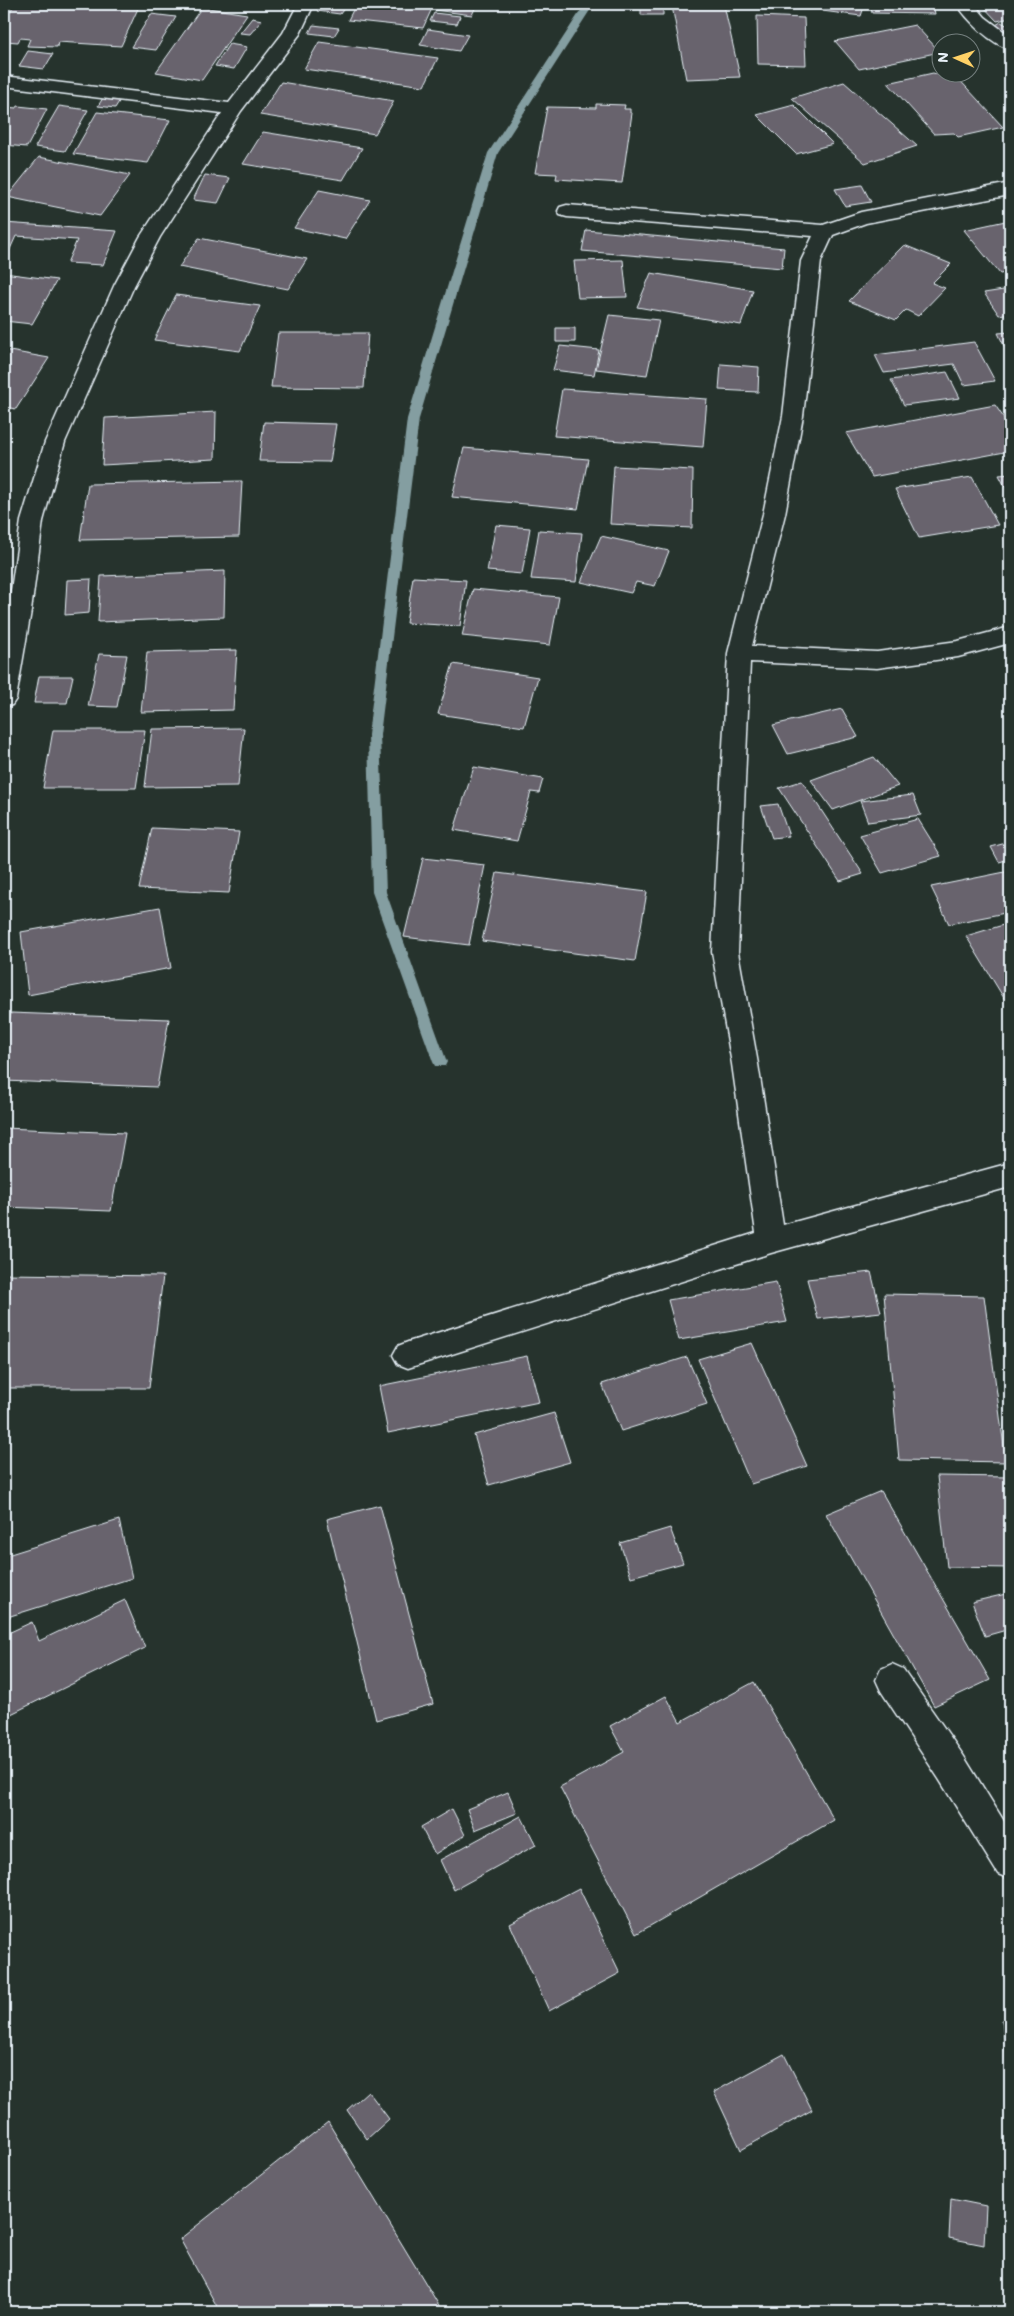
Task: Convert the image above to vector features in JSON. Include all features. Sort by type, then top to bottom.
[{"type":"street","points":[[4,699],[12,611],[32,521],[55,442],[124,286],[150,237],[234,110],[291,34],[306,4]]},
{"type":"street","points":[[965,4],[979,21],[1010,44]]},
{"type":"street","points":[[4,81],[234,110]]},
{"type":"street","points":[[567,211],[825,231],[861,218],[1010,189]]},
{"type":"street","points":[[771,1241],[745,1064],[725,952],[732,838],[739,653],[774,514],[793,416],[811,261],[825,231]]},
{"type":"street","points":[[739,653],[877,660],[958,650],[1010,635]]},
{"type":"street","points":[[408,1355],[771,1241],[1010,1175]]},
{"type":"street","points":[[892,1680],[951,1767],[1010,1862]]},
{"type":"building","points":[[14,4],[140,4],[121,46],[58,42],[57,47],[27,46],[30,39],[20,38],[18,42],[4,41],[4,21],[7,19]]},
{"type":"building","points":[[321,4],[347,4],[340,14],[317,11]]},
{"type":"building","points":[[356,4],[434,4],[423,28],[348,20]]},
{"type":"building","points":[[437,4],[477,4],[472,15],[434,10]]},
{"type":"building","points":[[641,4],[663,4],[663,15],[641,15]]},
{"type":"building","points":[[824,4],[865,4],[861,16],[822,11]]},
{"type":"building","points":[[870,4],[933,4],[935,14],[872,13]]},
{"type":"building","points":[[981,4],[1010,4],[1010,18],[997,21]]},
{"type":"building","points":[[724,5],[740,77],[686,79],[672,6]]},
{"type":"building","points":[[202,7],[247,14],[202,80],[156,72]]},
{"type":"building","points":[[434,13],[460,16],[457,24],[430,21]]},
{"type":"building","points":[[151,14],[176,17],[156,50],[131,47]]},
{"type":"building","points":[[757,16],[804,18],[806,65],[758,64]]},
{"type":"building","points":[[252,18],[262,20],[250,34],[240,33]]},
{"type":"building","points":[[1001,22],[1010,27],[1010,34],[994,26]]},
{"type":"building","points":[[313,25],[339,28],[334,36],[309,33]]},
{"type":"building","points":[[915,25],[932,43],[932,54],[859,69],[835,41]]},
{"type":"building","points":[[428,29],[468,35],[459,51],[420,45]]},
{"type":"building","points":[[319,42],[438,58],[424,86],[304,69]]},
{"type":"building","points":[[229,44],[247,47],[234,69],[215,66]]},
{"type":"building","points":[[28,51],[53,54],[44,69],[19,66]]},
{"type":"building","points":[[932,73],[932,82],[961,82],[1003,127],[958,137],[954,133],[934,134],[888,83]]},
{"type":"building","points":[[281,82],[394,101],[375,134],[260,115]]},
{"type":"building","points":[[844,82],[917,146],[865,163],[792,98]]},
{"type":"building","points":[[103,98],[120,100],[115,108],[98,106]]},
{"type":"building","points":[[596,104],[625,105],[624,109],[630,109],[630,113],[632,113],[622,183],[556,179],[557,174],[535,173],[547,107],[596,108]]},
{"type":"building","points":[[794,105],[833,144],[796,154],[757,115]]},
{"type":"building","points":[[18,106],[47,109],[27,147],[4,145],[4,107],[17,108]]},
{"type":"building","points":[[59,106],[88,110],[65,151],[35,147]]},
{"type":"building","points":[[97,112],[170,120],[148,163],[73,154]]},
{"type":"building","points":[[263,132],[362,148],[343,180],[243,164]]},
{"type":"building","points":[[39,157],[130,175],[100,216],[7,197]]},
{"type":"building","points":[[205,175],[230,178],[218,203],[193,200]]},
{"type":"building","points":[[862,185],[871,202],[845,206],[835,189]]},
{"type":"building","points":[[319,190],[370,200],[345,239],[294,228]]},
{"type":"building","points":[[1010,220],[1010,272],[1000,274],[964,230]]},
{"type":"building","points":[[4,223],[117,231],[103,265],[67,263],[77,240],[16,236],[6,258],[4,257]]},
{"type":"building","points":[[586,230],[784,248],[782,268],[582,251]]},
{"type":"building","points":[[199,238],[307,259],[288,289],[179,267]]},
{"type":"building","points":[[904,245],[951,264],[932,283],[945,288],[918,316],[906,310],[896,320],[849,301]]},
{"type":"building","points":[[623,260],[627,297],[578,298],[574,261]]},
{"type":"building","points":[[4,273],[57,280],[32,324],[4,321]]},
{"type":"building","points":[[651,273],[753,290],[741,325],[637,307]]},
{"type":"building","points":[[1010,289],[1010,313],[999,315],[984,293]]},
{"type":"building","points":[[176,295],[260,306],[240,351],[154,340]]},
{"type":"building","points":[[609,315],[659,320],[647,375],[596,369]]},
{"type":"building","points":[[556,328],[575,328],[575,342],[556,342]]},
{"type":"building","points":[[1010,332],[1010,358],[998,333]]},
{"type":"building","points":[[278,333],[368,333],[364,388],[271,387]]},
{"type":"building","points":[[974,342],[995,381],[964,385],[954,364],[884,373],[875,355]]},
{"type":"building","points":[[560,346],[599,350],[594,375],[553,370]]},
{"type":"building","points":[[4,350],[49,358],[16,409],[4,407]]},
{"type":"building","points":[[721,364],[759,367],[758,392],[719,390]]},
{"type":"building","points":[[947,372],[960,398],[904,405],[891,380]]},
{"type":"building","points":[[562,389],[707,399],[703,447],[554,436]]},
{"type":"building","points":[[995,405],[1010,427],[1010,451],[872,477],[846,433]]},
{"type":"building","points":[[216,412],[215,459],[102,465],[105,418]]},
{"type":"building","points":[[264,422],[336,424],[330,462],[259,461]]},
{"type":"building","points":[[464,448],[588,459],[578,509],[452,497]]},
{"type":"building","points":[[614,466],[693,470],[692,528],[610,524]]},
{"type":"building","points":[[1010,474],[1010,494],[1009,494],[999,475]]},
{"type":"building","points":[[972,477],[998,525],[919,538],[895,489]]},
{"type":"building","points":[[242,481],[239,537],[80,540],[88,484]]},
{"type":"building","points":[[496,525],[530,528],[522,574],[487,571]]},
{"type":"building","points":[[539,530],[582,533],[576,582],[531,579]]},
{"type":"building","points":[[601,536],[669,551],[655,586],[636,582],[631,593],[581,582]]},
{"type":"building","points":[[225,571],[224,617],[98,622],[101,576]]},
{"type":"building","points":[[413,577],[466,580],[460,626],[406,623]]},
{"type":"building","points":[[91,579],[89,613],[65,615],[67,580]]},
{"type":"building","points":[[473,589],[559,597],[550,645],[462,636]]},
{"type":"building","points":[[237,650],[233,710],[141,712],[147,652]]},
{"type":"building","points":[[99,654],[127,655],[117,707],[88,706]]},
{"type":"building","points":[[453,664],[538,677],[524,727],[438,714]]},
{"type":"building","points":[[39,676],[73,676],[67,703],[34,703]]},
{"type":"building","points":[[842,709],[858,737],[788,754],[773,725]]},
{"type":"building","points":[[244,728],[238,786],[145,787],[152,729]]},
{"type":"building","points":[[53,730],[145,730],[136,788],[43,788]]},
{"type":"building","points":[[874,757],[898,786],[833,810],[811,780]]},
{"type":"building","points":[[474,767],[543,779],[539,793],[531,792],[517,841],[454,830]]},
{"type":"building","points":[[802,781],[863,874],[840,881],[779,788]]},
{"type":"building","points":[[913,795],[921,815],[868,822],[860,801]]},
{"type":"building","points":[[778,804],[789,836],[772,838],[761,806]]},
{"type":"building","points":[[918,819],[941,856],[882,873],[860,835]]},
{"type":"building","points":[[152,828],[239,832],[229,893],[139,889]]},
{"type":"building","points":[[1010,842],[1010,859],[999,862],[991,847]]},
{"type":"building","points":[[423,858],[485,865],[469,945],[404,937]]},
{"type":"building","points":[[1010,871],[1010,912],[949,924],[931,887]]},
{"type":"building","points":[[497,873],[647,892],[635,961],[482,941]]},
{"type":"building","points":[[160,907],[171,968],[28,995],[21,932]]},
{"type":"building","points":[[1010,923],[1010,1008],[966,936]]},
{"type":"building","points":[[11,1013],[169,1019],[157,1087],[4,1081],[4,1042]]},
{"type":"building","points":[[4,1128],[125,1133],[111,1211],[4,1207]]},
{"type":"building","points":[[871,1272],[881,1312],[818,1319],[807,1279]]},
{"type":"building","points":[[4,1274],[163,1276],[149,1388],[4,1388]]},
{"type":"building","points":[[776,1282],[787,1322],[679,1340],[668,1300]]},
{"type":"building","points":[[884,1294],[984,1296],[1006,1462],[899,1460]]},
{"type":"building","points":[[752,1343],[807,1466],[751,1484],[698,1359]]},
{"type":"building","points":[[527,1356],[539,1402],[388,1433],[379,1386]]},
{"type":"building","points":[[687,1357],[707,1404],[621,1431],[602,1384]]},
{"type":"building","points":[[554,1413],[570,1462],[489,1485],[474,1435]]},
{"type":"building","points":[[937,1476],[1010,1477],[1010,1568],[947,1567]]},
{"type":"building","points":[[881,1491],[990,1680],[934,1706],[826,1514]]},
{"type":"building","points":[[380,1505],[433,1704],[376,1720],[327,1519]]},
{"type":"building","points":[[119,1520],[132,1578],[4,1618],[4,1556]]},
{"type":"building","points":[[670,1528],[683,1563],[631,1577],[620,1543]]},
{"type":"building","points":[[1010,1593],[1010,1629],[985,1636],[972,1602]]},
{"type":"building","points":[[125,1600],[145,1648],[9,1715],[4,1701],[4,1635],[32,1622],[39,1641]]},
{"type":"building","points":[[754,1682],[834,1820],[636,1934],[560,1787],[624,1752],[610,1726],[666,1696],[680,1722]]},
{"type":"building","points":[[508,1792],[517,1813],[475,1830],[467,1809]]},
{"type":"building","points":[[452,1809],[465,1835],[435,1854],[421,1827]]},
{"type":"building","points":[[521,1816],[536,1845],[454,1890],[440,1860]]},
{"type":"building","points":[[579,1888],[620,1973],[549,2011],[510,1924]]},
{"type":"building","points":[[1002,2020],[1010,2020],[1010,2079],[1008,2079]]},
{"type":"building","points":[[784,2054],[812,2110],[741,2150],[714,2092]]},
{"type":"building","points":[[368,2091],[389,2119],[367,2139],[347,2110]]},
{"type":"building","points":[[328,2122],[443,2312],[220,2312],[180,2239]]},
{"type":"building","points":[[951,2199],[986,2206],[984,2245],[949,2238]]},
{"type":"waterway","points":[[440,1062],[379,892],[374,735],[413,419],[493,153],[589,4]]}]
